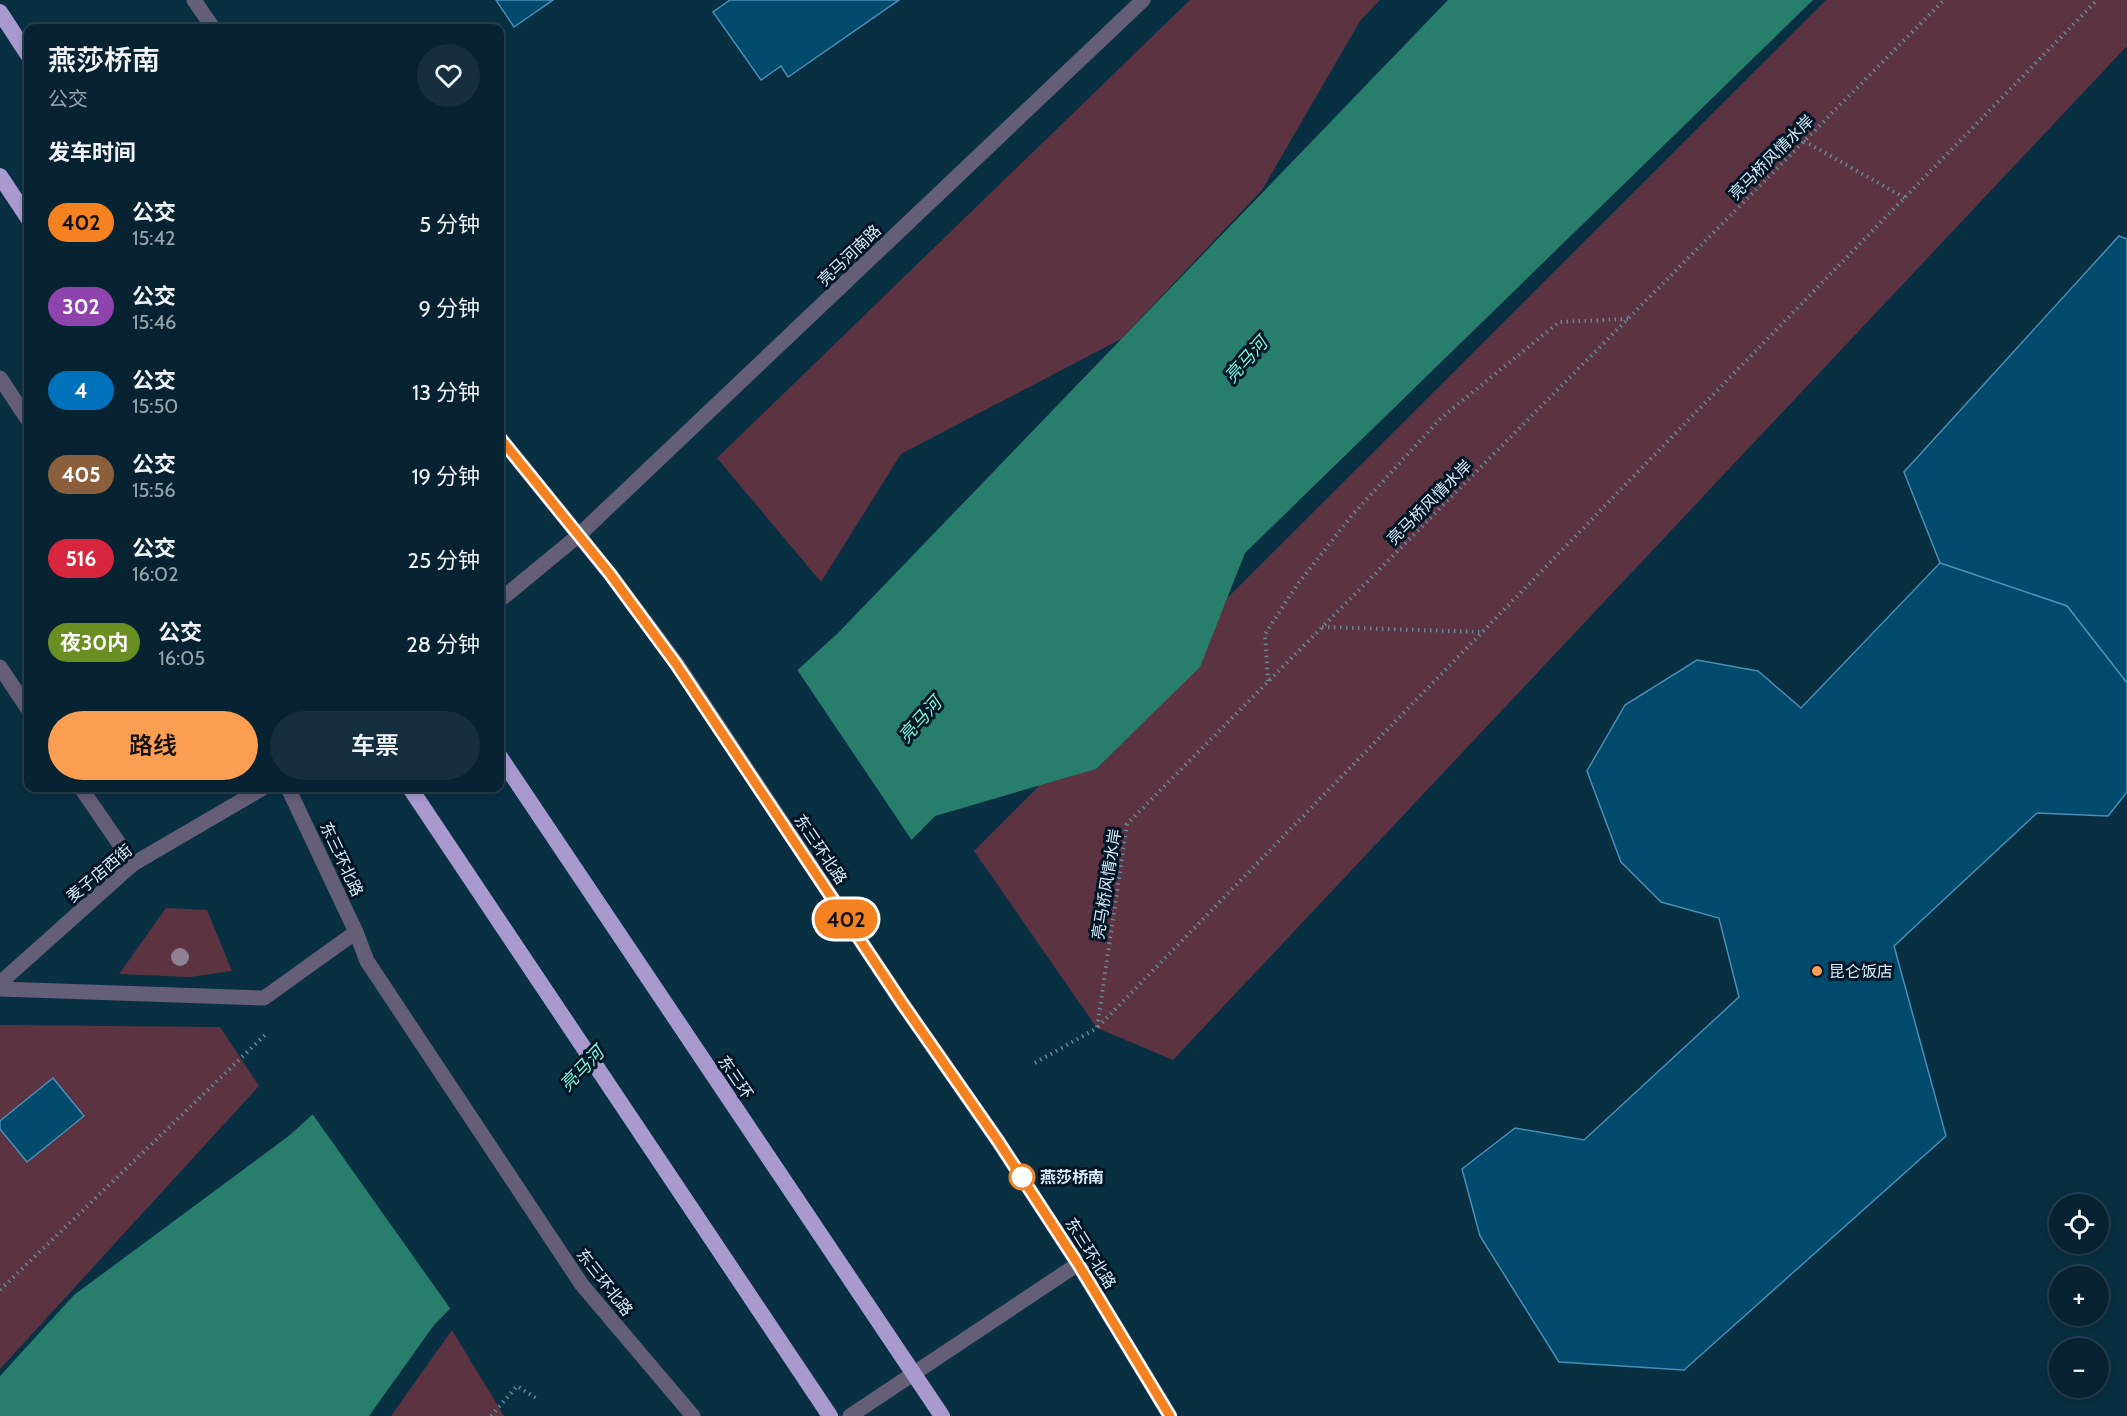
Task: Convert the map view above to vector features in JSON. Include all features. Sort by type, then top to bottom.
[{"type":"highway","points":[[0,12],[24,49]]},
{"type":"highway","points":[[0,177],[24,212]]},
{"type":"highway","name":"东三环","points":[[504,763],[942,1416]]},
{"type":"highway","points":[[413,792],[830,1416]]},
{"type":"street","points":[[194,0],[210,24]]},
{"type":"street","name":"亮马河南路","points":[[504,597],[579,536],[1143,0]]},
{"type":"street","points":[[0,378],[24,414]]},
{"type":"street","name":"东三环北路","points":[[504,443],[610,574],[676,664],[902,1003],[998,1141],[1078,1264],[1170,1416]]},
{"type":"street","points":[[0,667],[24,703]]},
{"type":"street","points":[[84,792],[133,864]]},
{"type":"street","name":"麦子店西街","points":[[0,983],[133,864],[256,792]]},
{"type":"street","name":"东三环北路","points":[[290,792],[356,932],[367,961],[582,1285],[693,1416]]},
{"type":"street","points":[[0,989],[264,998],[356,932]]},
{"type":"street","points":[[850,1416],[1078,1264]]},
{"type":"path","name":"亮马桥风情水岸","points":[[1098,1028],[1126,824],[1944,0]]},
{"type":"path","points":[[1035,1063],[1098,1028],[2097,0]]},
{"type":"path","points":[[1804,141],[1905,198]]},
{"type":"path","points":[[1268,682],[1265,634],[1284,604],[1353,514],[1441,418],[1558,322],[1628,319]]},
{"type":"path","points":[[1322,627],[1483,632]]},
{"type":"path","points":[[0,1290],[268,1032]]},
{"type":"path","points":[[491,1416],[517,1386],[536,1398]]},
{"type":"shaded area","points":[[1190,0],[1380,0],[1360,21],[1262,190],[1121,339],[901,454],[821,582],[717,458]]},
{"type":"shaded area","points":[[1826,0],[2127,0],[2127,46],[1173,1060],[1097,1028],[974,851]]},
{"type":"shaded area","points":[[166,908],[207,910],[232,971],[190,977],[119,974]]},
{"type":"shaded area","points":[[0,1025],[220,1027],[259,1086],[0,1369]]},
{"type":"shaded area","points":[[452,1330],[504,1416],[391,1416]]},
{"type":"water","name":"亮马河","points":[[1448,0],[1813,0],[1245,553],[1200,667],[1096,769],[935,816],[434,1325],[369,1416],[0,1416],[0,1376],[74,1295],[290,1135],[838,633]]},
{"type":"pier","points":[[796,668],[913,842],[452,1311],[311,1112]]},
{"type":"building","points":[[496,0],[553,0],[514,27]]},
{"type":"building","points":[[730,0],[899,0],[788,77],[781,66],[761,80],[713,12]]},
{"type":"building","points":[[2119,236],[2127,239],[2127,683],[2067,606],[1940,563],[1904,472]]},
{"type":"building","name":"昆仑饭店","points":[[1940,563],[2067,606],[2127,683],[2127,792],[2108,816],[2037,813],[1894,946],[1946,1136],[1684,1370],[1559,1362],[1480,1236],[1462,1169],[1515,1128],[1584,1140],[1739,997],[1719,918],[1661,902],[1621,862],[1587,771],[1625,705],[1697,660],[1758,671],[1801,708]]},
{"type":"building","points":[[53,1078],[84,1116],[27,1162],[0,1129],[0,1121]]},
{"type":"bus line","name":"402","points":[[504,443],[610,574],[676,664],[902,1003],[998,1141],[1078,1264],[1170,1416]]},
{"type":"place","name":"昆仑饭店","points":[[1817,971]]},
{"type":"place","name":"燕莎桥南","points":[[1022,1177]]}]
